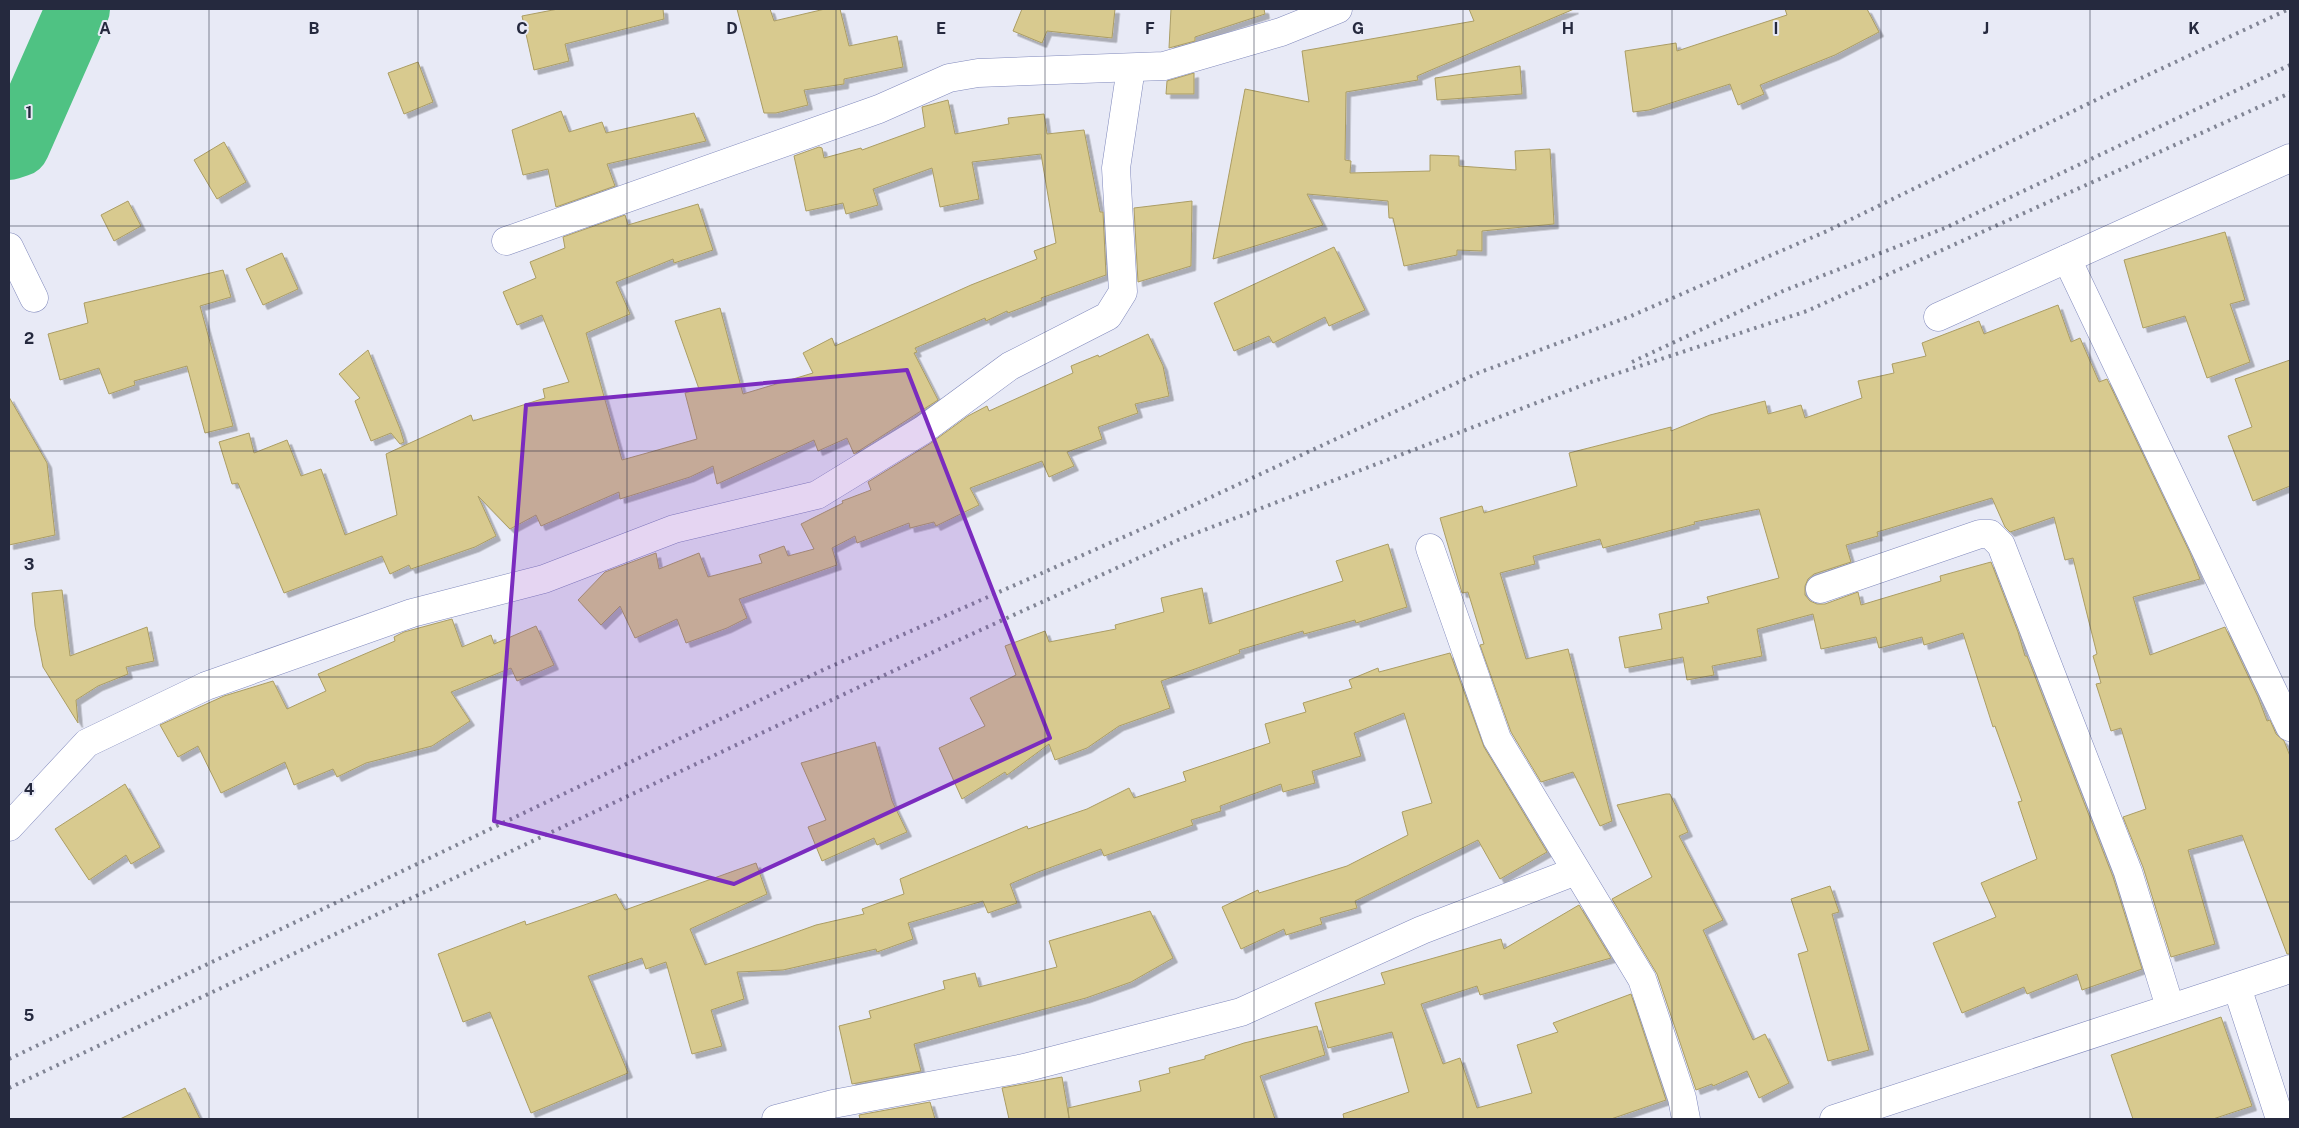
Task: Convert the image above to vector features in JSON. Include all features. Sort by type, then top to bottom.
[{"type":"street","points":[[506,241],[880,109],[949,78],[978,73],[1164,66],[1232,48],[1281,32],[1338,9]]},
{"type":"street","points":[[9,827],[86,743],[206,686],[412,613],[544,579],[674,529],[817,495],[923,430],[1010,366],[1108,316],[1123,292],[1116,168],[1131,68]]},
{"type":"street","points":[[1938,317],[2290,158]]},
{"type":"street","points":[[9,247],[34,298]]},
{"type":"street","points":[[2067,259],[2290,727]]},
{"type":"street","points":[[1820,589],[1980,534],[1990,534],[2001,545],[2128,872],[2170,1008]]},
{"type":"street","points":[[1430,548],[1497,739],[1642,979],[1682,1098],[1686,1119]]},
{"type":"street","points":[[776,1119],[833,1104],[1024,1068],[1241,1012],[1422,930],[1576,871]]},
{"type":"street","points":[[1834,1119],[1861,1115],[2170,1008],[2290,969]]},
{"type":"street","points":[[2237,987],[2280,1119]]},
{"type":"highlighted area","points":[[907,370],[1050,738],[734,884],[494,821],[526,405]]},
{"type":"building","points":[[558,9],[663,9],[664,19],[565,44],[569,61],[534,70],[522,16]]},
{"type":"building","points":[[737,9],[770,9],[774,21],[825,9],[840,9],[849,46],[897,36],[903,67],[844,79],[844,84],[804,90],[808,105],[776,113],[764,113]]},
{"type":"building","points":[[1022,9],[1115,9],[1112,38],[1047,31],[1042,43],[1013,31]]},
{"type":"building","points":[[1171,9],[1264,9],[1265,14],[1195,37],[1195,41],[1169,48]]},
{"type":"building","points":[[1469,9],[1574,9],[1417,76],[1418,80],[1346,92],[1345,160],[1351,161],[1350,173],[1430,171],[1430,155],[1459,156],[1459,166],[1516,170],[1515,151],[1550,149],[1554,224],[1482,231],[1482,251],[1457,250],[1457,255],[1404,266],[1393,218],[1389,218],[1388,201],[1307,194],[1323,225],[1213,259],[1245,89],[1309,102],[1302,51],[1474,21]]},
{"type":"building","points":[[1785,9],[1867,9],[1879,32],[1835,55],[1760,85],[1764,94],[1738,105],[1730,84],[1649,110],[1633,112],[1625,51],[1676,43],[1677,51],[1787,15]]},
{"type":"building","points":[[418,62],[433,102],[404,114],[388,73]]},
{"type":"building","points":[[1520,66],[1522,94],[1437,100],[1435,78]]},
{"type":"building","points":[[1194,73],[1194,94],[1166,94],[1167,81]]},
{"type":"building","points":[[948,100],[955,134],[1009,124],[1008,118],[1044,114],[1047,134],[1084,130],[1100,212],[1103,212],[1106,275],[1041,298],[1042,300],[1008,313],[1007,311],[986,321],[985,318],[915,348],[917,352],[914,353],[938,400],[854,454],[847,438],[818,451],[814,440],[717,484],[713,466],[690,477],[620,499],[619,492],[541,526],[536,515],[510,529],[478,496],[496,536],[475,547],[411,569],[409,565],[390,574],[382,556],[284,593],[238,483],[232,484],[219,442],[249,433],[254,453],[287,440],[301,476],[321,469],[345,535],[397,515],[386,454],[471,415],[473,421],[545,398],[543,389],[569,382],[542,315],[517,325],[503,292],[536,278],[530,262],[565,248],[563,237],[625,215],[628,225],[698,204],[713,250],[674,263],[673,259],[616,282],[630,314],[586,333],[622,460],[697,439],[685,393],[699,389],[675,321],[720,308],[743,394],[813,373],[803,353],[832,338],[835,346],[971,285],[1037,259],[1034,251],[1056,243],[1041,154],[972,162],[979,199],[940,207],[932,168],[873,189],[878,205],[846,214],[843,203],[806,211],[794,156],[819,147],[822,148],[824,158],[861,148],[862,150],[925,127],[922,107]]},
{"type":"building","points":[[561,111],[569,132],[602,122],[606,133],[694,113],[706,141],[607,164],[615,186],[556,207],[548,169],[523,175],[512,130]]},
{"type":"building","points":[[224,142],[246,182],[217,199],[194,160]]},
{"type":"building","points":[[128,201],[141,226],[114,241],[101,215]]},
{"type":"building","points":[[1192,201],[1191,266],[1138,282],[1134,208]]},
{"type":"building","points":[[2225,232],[2245,300],[2230,304],[2250,362],[2207,378],[2185,316],[2143,328],[2124,260]]},
{"type":"building","points":[[1334,247],[1365,310],[1329,326],[1325,317],[1273,343],[1269,336],[1234,351],[1214,303]]},
{"type":"building","points":[[282,253],[298,289],[263,305],[246,269]]},
{"type":"building","points":[[223,270],[231,297],[200,306],[233,426],[205,433],[187,366],[134,381],[135,385],[109,394],[99,368],[60,380],[48,334],[88,323],[84,303]]},
{"type":"building","points":[[2058,305],[2071,342],[2080,338],[2099,382],[2107,379],[2190,553],[2200,579],[2133,597],[2150,655],[2225,627],[2258,697],[2267,721],[2270,720],[2276,734],[2284,741],[2290,756],[2290,954],[2287,954],[2242,835],[2188,850],[2215,944],[2171,957],[2143,867],[2123,817],[2146,809],[2121,728],[2111,731],[2096,684],[2101,683],[2093,656],[2097,654],[2073,558],[2065,560],[2054,517],[2010,532],[2005,527],[1992,498],[1877,532],[1878,536],[1846,545],[1851,562],[1814,574],[1808,579],[1805,586],[1805,595],[1810,601],[1817,604],[1825,604],[1858,592],[1861,605],[1941,581],[1940,576],[1991,562],[2018,632],[2025,656],[2027,656],[2113,877],[2142,969],[2082,990],[2077,974],[2027,994],[2024,987],[1962,1013],[1933,943],[1996,917],[1981,883],[2037,859],[2018,802],[2022,801],[1995,726],[1993,727],[1963,633],[1924,645],[1922,637],[1879,648],[1876,637],[1821,649],[1813,614],[1757,629],[1762,656],[1712,666],[1714,675],[1687,680],[1683,657],[1625,668],[1619,637],[1662,629],[1659,614],[1709,603],[1707,597],[1779,578],[1759,509],[1694,522],[1695,524],[1603,548],[1600,539],[1533,556],[1535,564],[1500,573],[1526,659],[1568,649],[1612,821],[1600,826],[1573,772],[1541,782],[1511,732],[1480,645],[1484,644],[1468,592],[1462,593],[1440,518],[1482,506],[1484,513],[1577,486],[1569,453],[1671,427],[1671,431],[1710,415],[1765,401],[1768,414],[1801,405],[1805,418],[1862,398],[1858,381],[1894,373],[1892,364],[1926,356],[1922,343],[1979,321],[1984,334]]},
{"type":"building","points":[[1148,334],[1163,366],[1169,396],[1135,404],[1138,413],[1098,427],[1102,439],[1067,452],[1074,466],[1049,477],[1042,461],[970,488],[979,505],[936,526],[934,522],[910,528],[909,523],[857,543],[855,536],[832,548],[837,565],[739,599],[747,618],[727,628],[686,643],[677,619],[635,638],[620,606],[601,625],[578,600],[605,572],[656,553],[659,569],[699,553],[708,577],[762,563],[759,555],[784,546],[788,556],[814,549],[801,524],[843,503],[842,501],[871,490],[868,482],[931,443],[968,416],[987,406],[989,411],[1073,373],[1071,366],[1098,355],[1099,357]]},
{"type":"building","points":[[368,350],[400,429],[404,442],[400,444],[391,433],[371,441],[355,401],[360,398],[339,374]]},
{"type":"building","points":[[2290,360],[2290,486],[2253,501],[2228,436],[2252,427],[2235,379]]},
{"type":"building","points":[[9,397],[47,463],[55,535],[9,545]]},
{"type":"building","points":[[1388,544],[1407,607],[1356,623],[1355,620],[1304,634],[1303,631],[1239,650],[1240,653],[1161,681],[1170,708],[1119,726],[1087,748],[1055,760],[1049,744],[1007,775],[1005,772],[962,799],[939,748],[985,726],[970,698],[1016,675],[1005,646],[1045,631],[1049,642],[1116,629],[1115,625],[1164,612],[1161,598],[1202,588],[1209,624],[1343,581],[1336,561]]},
{"type":"building","points":[[62,590],[70,656],[147,627],[154,661],[126,667],[128,674],[98,686],[76,700],[78,723],[43,667],[35,626],[32,593]]},
{"type":"building","points":[[452,619],[462,647],[491,635],[494,644],[536,626],[554,665],[517,681],[511,668],[451,692],[470,721],[432,746],[366,763],[337,777],[333,769],[294,785],[285,762],[221,793],[198,746],[178,757],[160,725],[224,696],[273,681],[287,709],[326,691],[318,674],[395,641],[394,637],[404,632]]},
{"type":"building","points":[[1450,653],[1484,747],[1547,852],[1500,879],[1478,840],[1355,901],[1357,908],[1320,918],[1322,924],[1286,935],[1284,929],[1241,949],[1222,907],[1258,890],[1259,893],[1347,866],[1408,835],[1402,812],[1432,803],[1404,713],[1354,733],[1361,756],[1312,771],[1315,783],[1283,792],[1281,784],[1220,806],[1221,811],[1191,820],[1193,825],[1104,856],[1101,849],[1038,872],[1010,884],[1017,903],[988,913],[983,901],[908,923],[913,939],[877,952],[876,949],[783,970],[737,972],[744,999],[711,1010],[722,1046],[692,1054],[666,962],[646,969],[642,958],[588,976],[628,1073],[531,1113],[490,1012],[463,1022],[438,954],[525,921],[526,925],[616,894],[625,910],[756,863],[767,894],[690,929],[705,965],[816,925],[864,914],[862,909],[904,894],[900,879],[1027,826],[1028,829],[1087,809],[1129,788],[1134,798],[1186,781],[1183,772],[1270,743],[1265,724],[1306,712],[1303,703],[1352,688],[1349,680],[1378,668],[1379,672]]},
{"type":"building","points":[[875,742],[892,801],[907,832],[877,845],[874,838],[822,861],[808,827],[826,820],[801,763]]},
{"type":"building","points":[[125,784],[160,847],[131,864],[126,855],[89,880],[55,829]]},
{"type":"building","points":[[1670,794],[1688,832],[1679,836],[1723,920],[1703,930],[1753,1040],[1765,1034],[1789,1083],[1759,1098],[1747,1071],[1713,1086],[1712,1084],[1696,1090],[1657,974],[1612,899],[1652,877],[1617,805]]},
{"type":"building","points":[[1830,886],[1839,912],[1832,914],[1869,1050],[1828,1061],[1798,954],[1808,951],[1791,899]]},
{"type":"building","points":[[1579,905],[1611,958],[1480,995],[1477,986],[1421,1004],[1443,1064],[1460,1058],[1477,1108],[1532,1093],[1517,1045],[1558,1032],[1553,1023],[1631,994],[1666,1100],[1611,1119],[1344,1119],[1343,1114],[1409,1092],[1392,1032],[1328,1048],[1315,1003],[1385,984],[1381,973],[1501,939],[1504,949]]},
{"type":"building","points":[[1150,911],[1173,958],[1131,982],[1086,998],[914,1044],[921,1071],[852,1084],[839,1026],[871,1018],[869,1011],[945,989],[943,981],[975,973],[979,987],[1057,967],[1049,941]]},
{"type":"building","points":[[2221,1017],[2252,1106],[2213,1119],[2133,1119],[2111,1055]]},
{"type":"building","points":[[1317,1026],[1325,1055],[1260,1076],[1275,1119],[1009,1119],[1002,1088],[1062,1077],[1069,1118],[1068,1108],[1141,1091],[1139,1081],[1170,1073],[1169,1068],[1205,1059],[1205,1056],[1244,1043]]},
{"type":"building","points":[[185,1088],[200,1119],[120,1119]]},
{"type":"building","points":[[930,1102],[935,1119],[860,1119],[859,1115]]},
{"type":"waterway","points":[[9,148],[18,145],[78,9]]},
{"type":"railway","points":[[9,1059],[825,669],[1153,524],[1478,373],[1631,316],[1827,231],[2137,80],[2289,9]]},
{"type":"railway","points":[[1632,362],[1783,291],[1945,228],[2290,65]]},
{"type":"railway","points":[[9,1088],[961,639],[1178,540],[1591,382],[1807,311],[2290,93]]}]
